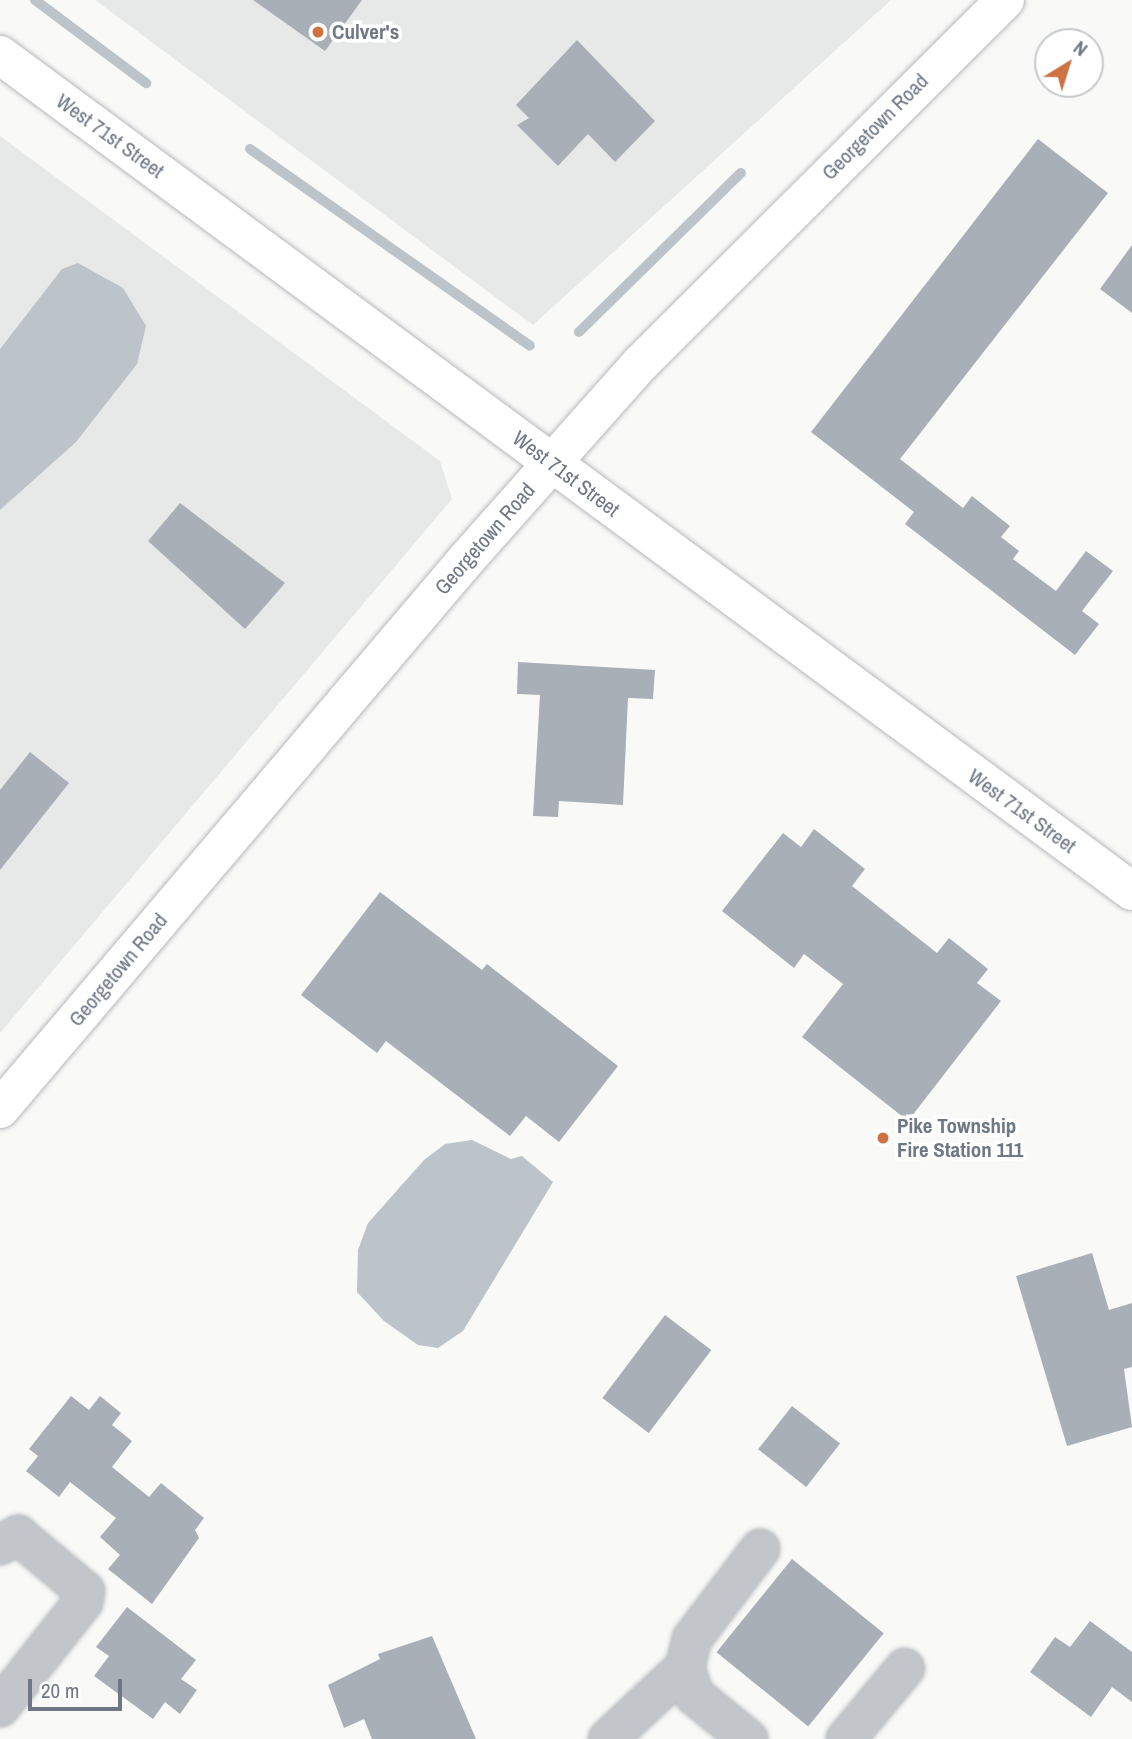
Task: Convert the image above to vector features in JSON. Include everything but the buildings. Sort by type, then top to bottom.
[{"type":"main road","name":"Georgetown Road","points":[[0,1109],[552,464],[671,330],[1005,0]]},
{"type":"main road","name":"West 71st Street","points":[[0,55],[1132,891]]},
{"type":"street","points":[[0,1545],[18,1535],[85,1591],[83,1602],[0,1707]]},
{"type":"street","points":[[748,1739],[694,1695],[685,1667],[692,1639],[760,1549]]},
{"type":"street","points":[[608,1739],[685,1667]]},
{"type":"street","points":[[846,1739],[905,1668]]},
{"type":"shaded area","points":[[95,0],[891,0],[533,325]]},
{"type":"shaded area","points":[[0,136],[440,461],[452,499],[0,1033]]},
{"type":"shaded area","points":[[78,263],[123,288],[146,326],[137,364],[76,442],[0,510],[0,349],[62,269]]},
{"type":"shaded area","points":[[472,1140],[511,1159],[522,1156],[553,1182],[463,1331],[438,1348],[418,1345],[384,1321],[357,1292],[358,1250],[368,1223],[424,1160],[445,1144]]},
{"type":"waterway","points":[[35,0],[146,83]]},
{"type":"waterway","points":[[250,149],[530,346]]},
{"type":"waterway","points":[[579,332],[741,173]]},
{"type":"place","name":"Culver's","points":[[318,32]]},
{"type":"place","name":"Pike Township Fire Station 111","points":[[883,1138]]}]
